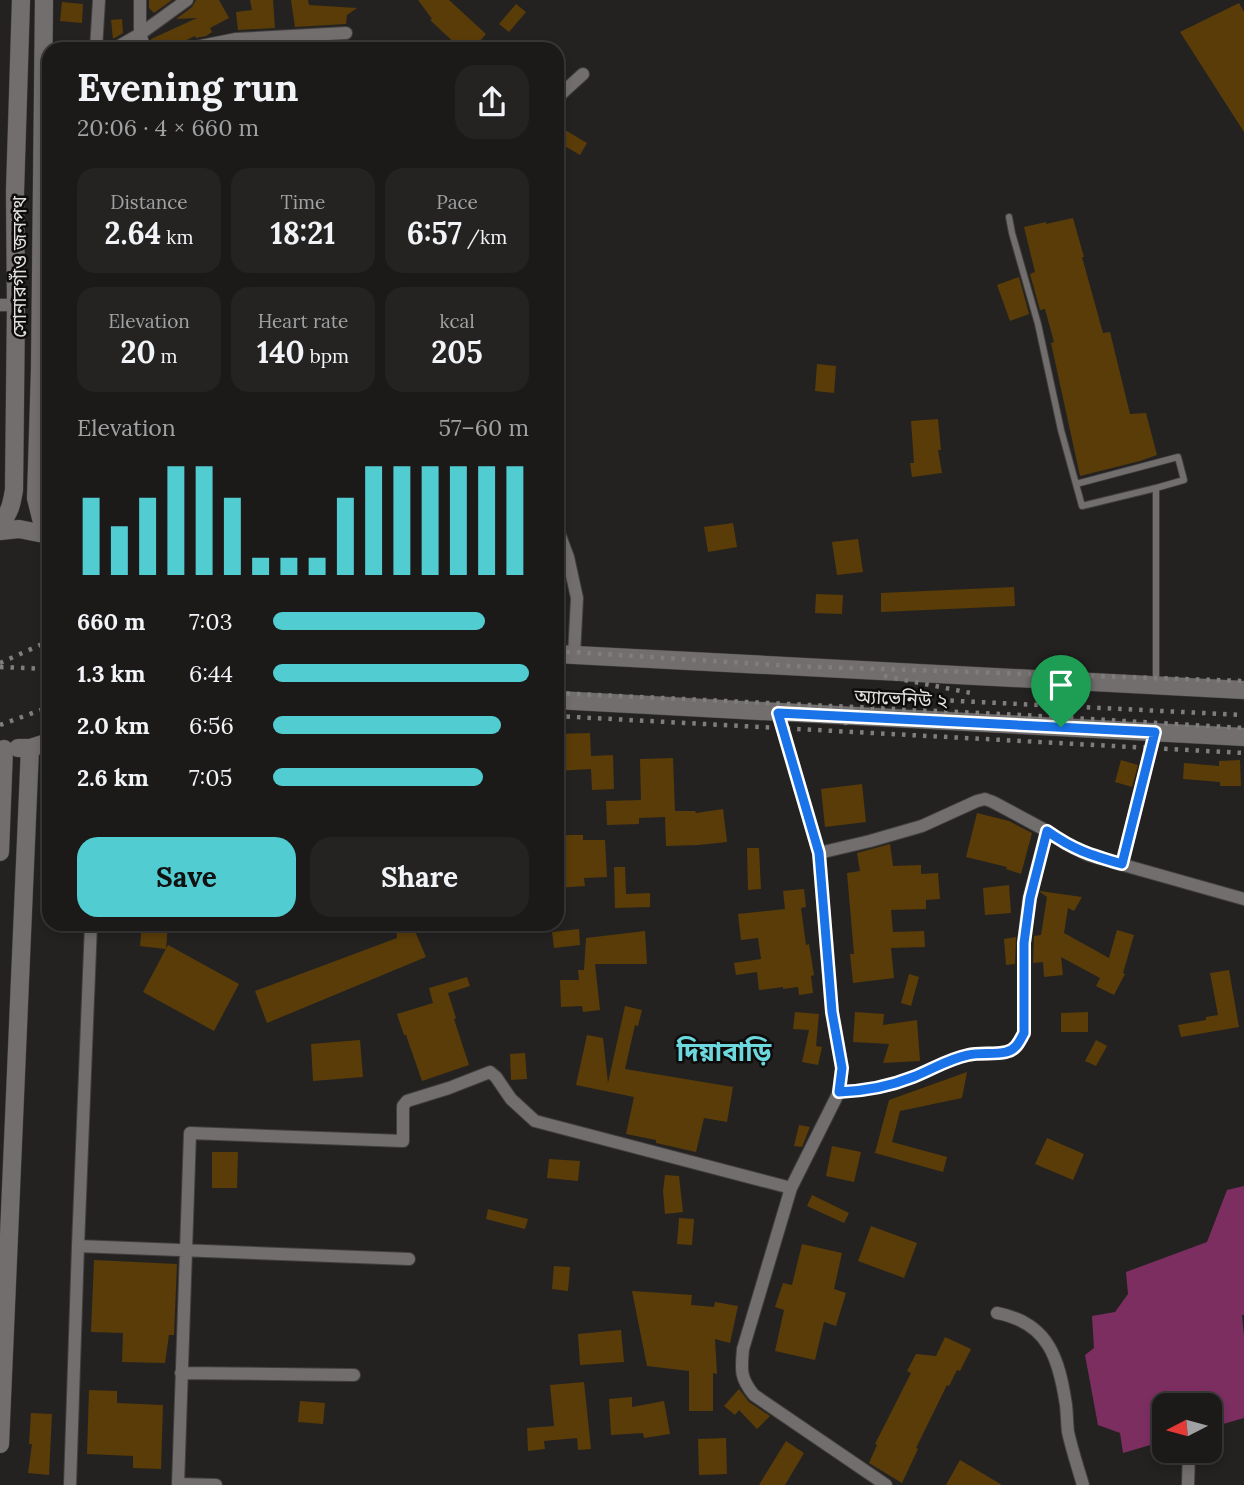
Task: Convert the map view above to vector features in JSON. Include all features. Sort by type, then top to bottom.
[{"type":"main road","name":"সোনারগাঁও জনপথ","points":[[0,523],[11,505],[14,490],[8,305],[15,192],[21,0]]},
{"type":"main road","name":"সোনারগাঁও জনপথ","points":[[44,0],[45,42]]},
{"type":"main road","points":[[19,79],[42,77]]},
{"type":"main road","points":[[0,202],[15,192]]},
{"type":"main road","name":"সোনারগাঁও জনপথ","points":[[42,402],[36,498],[42,520]]},
{"type":"main road","name":"সোনারগাঁও জনপথ","points":[[0,531],[19,529],[42,533]]},
{"type":"main road","name":"অ্যাভেনিউ ২","points":[[565,655],[1244,690]]},
{"type":"main road","name":"অ্যাভেনিউ ২","points":[[564,700],[1244,737]]},
{"type":"main road","points":[[0,852],[2,748],[30,748],[42,744]]},
{"type":"main road","points":[[0,1444],[30,748]]},
{"type":"street","points":[[96,42],[99,0]]},
{"type":"street","points":[[140,0],[140,34],[143,42]]},
{"type":"street","points":[[126,42],[187,0]]},
{"type":"street","points":[[221,42],[346,33]]},
{"type":"street","points":[[564,91],[583,74]]},
{"type":"street","points":[[564,546],[577,598],[565,655]]},
{"type":"street","points":[[778,713],[819,853],[832,1012],[842,1068],[839,1092],[792,1188],[743,1349],[741,1369],[744,1384],[754,1395],[886,1485]]},
{"type":"street","points":[[1122,864],[1155,732]]},
{"type":"street","points":[[819,853],[922,826],[985,799],[1088,855],[1244,899]]},
{"type":"street","points":[[839,1092],[881,1088],[914,1077],[947,1061],[969,1055],[1007,1052],[1017,1046],[1024,1033],[1024,943],[1030,898],[1047,831]]},
{"type":"street","points":[[70,1485],[91,931]]},
{"type":"street","points":[[216,1485],[178,1485],[190,1133],[403,1141],[403,1106],[407,1101],[490,1072],[511,1099],[535,1121],[792,1188]]},
{"type":"street","points":[[78,1246],[409,1259]]},
{"type":"street","points":[[998,1314],[1014,1317],[1032,1327],[1046,1340],[1059,1369],[1068,1431],[1083,1485]]},
{"type":"street","points":[[181,1373],[354,1375]]},
{"type":"street","points":[[1188,1485],[1189,1463]]},
{"type":"lane","points":[[1009,217],[1038,324],[1061,429],[1076,484],[1082,506],[1184,480],[1178,457],[1076,484]]},
{"type":"lane","points":[[1156,488],[1156,684]]},
{"type":"shaded area","points":[[1244,1186],[1244,1418],[1222,1424],[1222,1393],[1152,1393],[1152,1445],[1123,1453],[1120,1433],[1098,1425],[1085,1355],[1094,1348],[1092,1316],[1115,1312],[1128,1294],[1126,1272],[1207,1242],[1227,1190]]},
{"type":"building","points":[[149,0],[172,0],[154,13],[149,8]]},
{"type":"building","points":[[196,0],[219,0],[229,18],[210,28],[212,32],[206,36],[195,36],[183,42],[152,42],[151,39],[197,18],[176,19],[192,7]]},
{"type":"building","points":[[250,0],[273,0],[275,28],[238,30],[236,12],[252,10]]},
{"type":"building","points":[[291,0],[308,0],[309,5],[357,8],[347,15],[346,24],[295,27]]},
{"type":"building","points":[[418,0],[449,0],[486,34],[479,42],[454,42],[430,20],[432,19]]},
{"type":"building","points":[[62,2],[83,4],[82,23],[60,21]]},
{"type":"building","points":[[1239,3],[1244,12],[1244,132],[1180,32]]},
{"type":"building","points":[[516,4],[526,12],[509,32],[499,24]]},
{"type":"building","points":[[122,19],[123,33],[113,39],[111,20]]},
{"type":"building","points":[[564,129],[587,143],[580,155],[564,146]]},
{"type":"building","points":[[1073,218],[1103,333],[1110,332],[1130,414],[1146,413],[1157,455],[1080,476],[1051,343],[1054,342],[1045,309],[1040,310],[1030,274],[1035,272],[1024,227]]},
{"type":"building","points":[[1019,277],[1029,314],[1010,321],[997,285]]},
{"type":"building","points":[[817,364],[836,366],[834,393],[815,391]]},
{"type":"building","points":[[938,419],[941,450],[938,450],[942,473],[912,477],[910,463],[914,463],[911,421]]},
{"type":"building","points":[[733,523],[737,547],[708,552],[704,527]]},
{"type":"building","points":[[858,539],[863,572],[837,575],[832,542]]},
{"type":"building","points":[[1014,587],[1015,606],[881,612],[881,593]]},
{"type":"building","points":[[816,594],[843,595],[842,614],[815,613]]},
{"type":"building","points":[[590,733],[591,756],[613,755],[614,789],[592,790],[591,769],[564,771],[564,734]]},
{"type":"building","points":[[673,758],[675,811],[696,813],[723,809],[727,842],[666,846],[665,817],[639,818],[639,824],[607,825],[606,801],[641,800],[640,759]]},
{"type":"building","points":[[1121,760],[1138,765],[1132,787],[1115,782]]},
{"type":"building","points":[[1240,760],[1241,786],[1220,786],[1220,782],[1183,779],[1184,763],[1219,766],[1219,761]]},
{"type":"building","points":[[862,784],[866,822],[825,827],[821,789]]},
{"type":"building","points":[[977,813],[1009,821],[1032,833],[1021,874],[1006,869],[1007,867],[966,857]]},
{"type":"building","points":[[564,835],[583,835],[583,840],[605,840],[607,877],[584,878],[585,886],[564,887]]},
{"type":"building","points":[[890,844],[893,866],[921,865],[921,874],[938,873],[940,899],[926,900],[926,909],[891,910],[893,932],[924,931],[925,947],[891,948],[894,978],[853,983],[850,954],[854,954],[847,873],[860,871],[857,853]]},
{"type":"building","points":[[747,848],[759,848],[761,889],[748,890]]},
{"type":"building","points":[[614,867],[625,867],[626,894],[650,893],[650,907],[615,908]]},
{"type":"building","points":[[1009,885],[1011,913],[985,915],[983,888]]},
{"type":"building","points":[[804,889],[806,907],[801,908],[806,945],[809,944],[814,975],[811,976],[813,993],[799,995],[798,987],[759,990],[757,972],[736,975],[734,963],[761,959],[758,938],[741,940],[738,914],[785,909],[783,891]]},
{"type":"building","points":[[1040,891],[1082,897],[1074,911],[1068,908],[1064,933],[1109,958],[1117,930],[1134,935],[1123,973],[1125,974],[1114,995],[1096,986],[1100,978],[1061,957],[1063,975],[1044,977],[1043,962],[1033,963],[1034,936],[1041,935],[1047,897]]},
{"type":"building","points":[[579,929],[580,945],[554,948],[552,932]]},
{"type":"building","points":[[141,931],[167,931],[166,949],[140,946]]},
{"type":"building","points":[[396,931],[415,931],[426,957],[267,1023],[255,991],[397,938]]},
{"type":"building","points":[[645,931],[647,964],[595,964],[600,1010],[583,1012],[582,1006],[561,1007],[560,980],[579,980],[578,970],[584,970],[586,938]]},
{"type":"building","points":[[1016,937],[1015,964],[1006,965],[1004,939]]},
{"type":"building","points":[[168,945],[239,984],[214,1031],[143,992]]},
{"type":"building","points":[[1229,970],[1239,1027],[1181,1037],[1178,1025],[1218,1015],[1210,973]]},
{"type":"building","points":[[909,974],[919,977],[911,1006],[901,1003]]},
{"type":"building","points":[[467,977],[470,986],[448,993],[469,1065],[422,1081],[397,1014],[433,1003],[429,988]]},
{"type":"building","points":[[625,1006],[642,1010],[638,1026],[635,1025],[625,1069],[733,1087],[727,1122],[704,1118],[696,1152],[626,1134],[634,1097],[576,1085],[587,1035],[603,1038],[608,1083]]},
{"type":"building","points":[[795,1012],[819,1014],[816,1046],[822,1047],[818,1065],[802,1062],[809,1030],[793,1029]]},
{"type":"building","points":[[855,1012],[884,1014],[883,1025],[917,1020],[920,1061],[883,1063],[889,1044],[853,1042]]},
{"type":"building","points":[[1088,1012],[1088,1032],[1061,1032],[1061,1013]]},
{"type":"building","points":[[360,1040],[363,1077],[313,1081],[311,1044]]},
{"type":"building","points":[[1096,1040],[1107,1046],[1096,1066],[1085,1061]]},
{"type":"building","points":[[525,1053],[527,1079],[511,1080],[510,1054]]},
{"type":"building","points":[[967,1072],[962,1098],[900,1111],[892,1142],[947,1157],[943,1172],[875,1153],[889,1100]]},
{"type":"building","points":[[799,1125],[810,1127],[802,1147],[794,1146]]},
{"type":"building","points":[[1047,1138],[1084,1154],[1073,1180],[1035,1164]]},
{"type":"building","points":[[832,1146],[861,1152],[854,1182],[826,1176]]},
{"type":"building","points":[[212,1152],[238,1152],[237,1188],[212,1188]]},
{"type":"building","points":[[549,1159],[580,1161],[578,1181],[547,1178]]},
{"type":"building","points":[[665,1175],[679,1176],[683,1212],[665,1214]]},
{"type":"building","points":[[812,1195],[849,1213],[844,1223],[807,1206]]},
{"type":"building","points":[[488,1209],[528,1219],[525,1229],[486,1219]]},
{"type":"building","points":[[679,1218],[694,1219],[692,1245],[677,1244]]},
{"type":"building","points":[[871,1226],[917,1243],[904,1278],[858,1261]]},
{"type":"building","points":[[802,1244],[842,1253],[834,1289],[846,1293],[836,1326],[824,1322],[815,1360],[775,1351],[784,1310],[775,1307],[783,1283],[792,1285]]},
{"type":"building","points":[[94,1260],[177,1264],[174,1335],[169,1335],[165,1363],[122,1362],[123,1333],[91,1332]]},
{"type":"building","points":[[554,1266],[570,1267],[568,1291],[552,1289]]},
{"type":"building","points":[[632,1291],[692,1295],[691,1305],[714,1307],[715,1302],[738,1306],[730,1343],[715,1339],[717,1374],[713,1373],[713,1411],[689,1411],[689,1371],[647,1366]]},
{"type":"building","points":[[621,1330],[624,1362],[580,1365],[578,1334]]},
{"type":"building","points":[[945,1337],[971,1349],[960,1371],[957,1370],[949,1386],[947,1385],[902,1483],[869,1463],[877,1445],[875,1444],[911,1373],[907,1371],[916,1354],[936,1356]]},
{"type":"building","points":[[584,1382],[591,1449],[578,1450],[577,1438],[544,1441],[545,1449],[528,1451],[527,1428],[554,1426],[550,1385]]},
{"type":"building","points":[[739,1389],[749,1402],[770,1416],[757,1429],[739,1410],[735,1415],[724,1406]]},
{"type":"building","points":[[89,1390],[117,1391],[117,1403],[163,1405],[161,1469],[133,1468],[133,1456],[87,1454]]},
{"type":"building","points":[[632,1397],[632,1407],[664,1401],[670,1434],[644,1438],[643,1433],[611,1435],[609,1399]]},
{"type":"building","points":[[300,1401],[325,1403],[323,1424],[298,1422]]},
{"type":"building","points":[[31,1413],[52,1414],[49,1475],[28,1473],[32,1444],[29,1444]]},
{"type":"building","points":[[726,1438],[727,1474],[699,1475],[698,1439]]},
{"type":"building","points":[[786,1441],[804,1453],[785,1485],[759,1485]]},
{"type":"building","points":[[960,1460],[1002,1485],[946,1485]]},
{"type":"railway","points":[[0,663],[42,644]]},
{"type":"railway","points":[[564,652],[791,666],[1244,681]]},
{"type":"railway","points":[[0,667],[42,669]]},
{"type":"railway","points":[[884,676],[976,694]]},
{"type":"railway","points":[[564,693],[1244,728]]},
{"type":"railway","points":[[856,696],[1244,715]]},
{"type":"railway","points":[[0,725],[42,710]]},
{"type":"railway","points":[[564,716],[1244,753]]},
{"type":"railway","points":[[844,723],[928,719]]},
{"type":"district","name":"দিয়াবাড়ি","points":[[724,1051]]},
{"type":"route","points":[[778,713],[1061,727],[1155,732],[1122,864],[1088,855],[1047,831],[1030,898],[1024,943],[1024,1033],[1017,1046],[1007,1052],[969,1055],[947,1061],[914,1077],[881,1088],[839,1092],[842,1068],[832,1012],[819,853],[778,713]]}]
